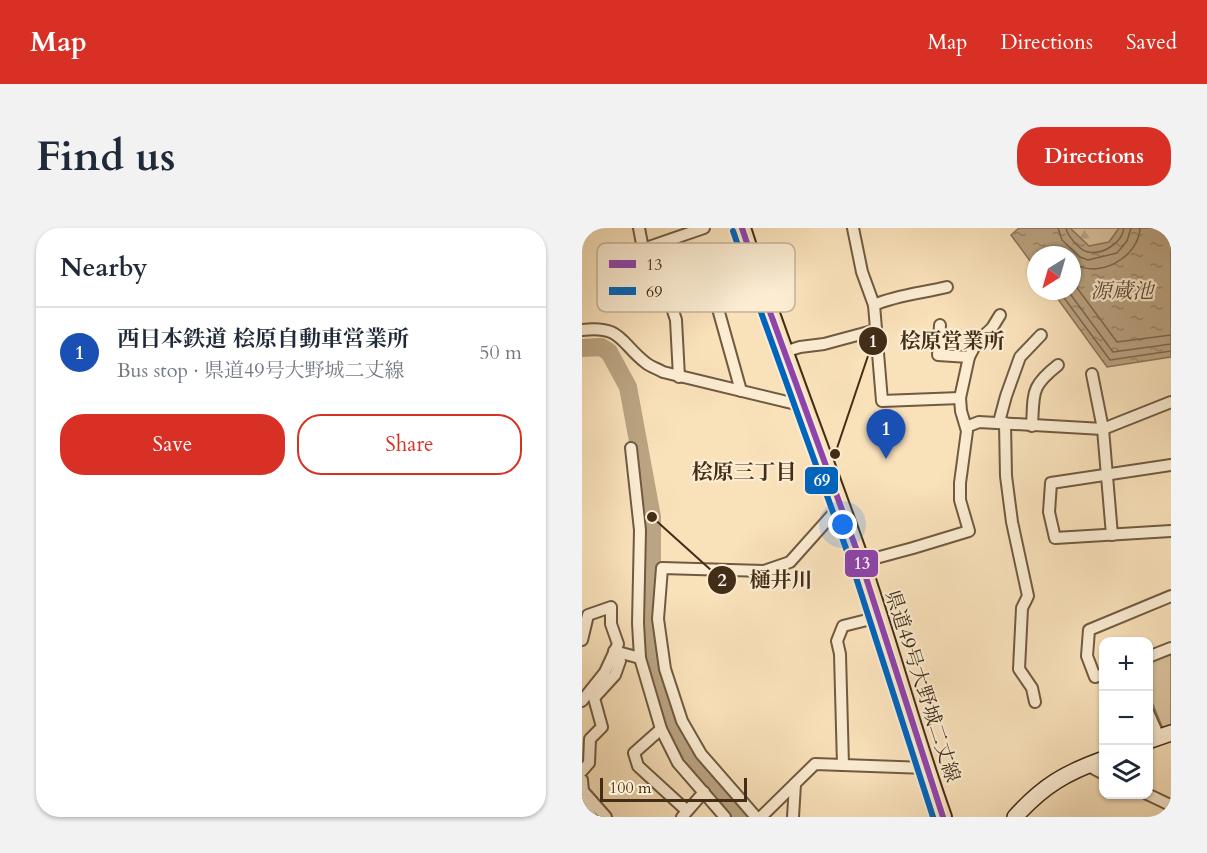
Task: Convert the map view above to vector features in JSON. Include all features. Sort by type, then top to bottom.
[{"type":"main road","name":"県道49号大野城二丈線","points":[[742,228],[747,243]]},
{"type":"main road","name":"県道49号大野城二丈線","points":[[770,312],[861,561],[943,817]]},
{"type":"street","points":[[639,228],[642,243]]},
{"type":"street","points":[[660,243],[704,228]]},
{"type":"street","points":[[853,228],[862,272],[874,304],[882,401],[960,398]]},
{"type":"street","points":[[874,304],[947,287]]},
{"type":"street","points":[[673,312],[676,320],[679,377]]},
{"type":"street","points":[[719,312],[741,391]]},
{"type":"street","points":[[861,561],[969,531],[960,500],[967,431],[960,398],[969,357],[976,342],[992,328],[1000,315]]},
{"type":"street","points":[[940,325],[938,355],[969,357]]},
{"type":"street","points":[[582,330],[599,328],[613,332],[646,363],[663,372],[804,406]]},
{"type":"street","points":[[783,352],[800,347],[824,345],[876,330]]},
{"type":"street","points":[[1035,702],[1032,688],[1019,669],[1022,608],[1028,596],[1012,522],[1002,423],[1006,396],[1020,357],[1041,335]]},
{"type":"street","points":[[1032,426],[1034,392],[1040,379],[1058,365]]},
{"type":"street","points":[[1092,374],[1103,429],[1112,535]]},
{"type":"street","points":[[966,427],[979,422],[1103,429],[1171,402]]},
{"type":"street","points":[[631,448],[639,530],[640,658],[660,729],[678,763],[725,817]]},
{"type":"street","points":[[1171,465],[1050,483],[1048,512],[1055,538],[1171,531]]},
{"type":"street","points":[[756,817],[700,754],[682,721],[665,669],[658,620],[662,568],[764,571],[790,562],[840,506]]},
{"type":"street","points":[[1099,676],[1095,677],[1087,656],[1089,630],[1171,596]]},
{"type":"street","points":[[582,640],[588,615],[611,607],[611,624],[618,644],[615,675],[594,698],[602,727],[590,739],[590,763],[582,771]]},
{"type":"street","points":[[843,765],[840,654],[837,641],[843,626],[879,618]]},
{"type":"street","points":[[1153,655],[1171,648]]},
{"type":"street","points":[[617,656],[640,658]]},
{"type":"street","points":[[582,701],[617,656]]},
{"type":"street","points":[[1153,722],[1159,737]]},
{"type":"street","points":[[660,729],[634,753],[638,765],[684,814],[704,792]]},
{"type":"street","points":[[1015,817],[1035,796],[1053,782],[1099,761]]},
{"type":"street","points":[[761,817],[815,764],[926,768]]},
{"type":"street","points":[[1087,765],[1099,771]]},
{"type":"street","points":[[582,780],[583,791],[606,817]]},
{"type":"street","points":[[793,817],[795,784]]},
{"type":"street","points":[[1153,798],[1168,804]]},
{"type":"street","points":[[582,801],[592,817]]},
{"type":"green space","points":[[1058,228],[1156,228],[1112,247],[1082,253],[1081,246],[1075,246]]},
{"type":"green space","points":[[1171,652],[1171,726],[1163,729],[1153,705],[1153,659]]},
{"type":"water","name":"源蔵池","points":[[1019,228],[1070,228],[1089,246],[1109,242],[1119,228],[1171,228],[1171,357],[1107,367],[1059,300],[1081,300],[1081,246],[1027,246],[1027,257],[1011,235]]},
{"type":"waterway","points":[[582,348],[601,347],[609,352],[628,387],[652,517],[652,653],[670,719],[704,778],[739,817]]},
{"type":"transit line","name":"13","points":[[742,228],[747,243]]},
{"type":"transit line","name":"69","points":[[733,231],[737,243]]},
{"type":"transit line","name":"69","points":[[761,312],[852,565],[933,817]]},
{"type":"transit line","name":"13","points":[[770,312],[861,562],[943,817]]},
{"type":"place","name":"桧原営業所","points":[[835,454]]},
{"type":"place","name":"西日本鉄道 桧原自動車営業所","points":[[886,459]]},
{"type":"place","name":"樋井川","points":[[652,517]]},
{"type":"district","name":"桧原三丁目","points":[[744,472]]}]
